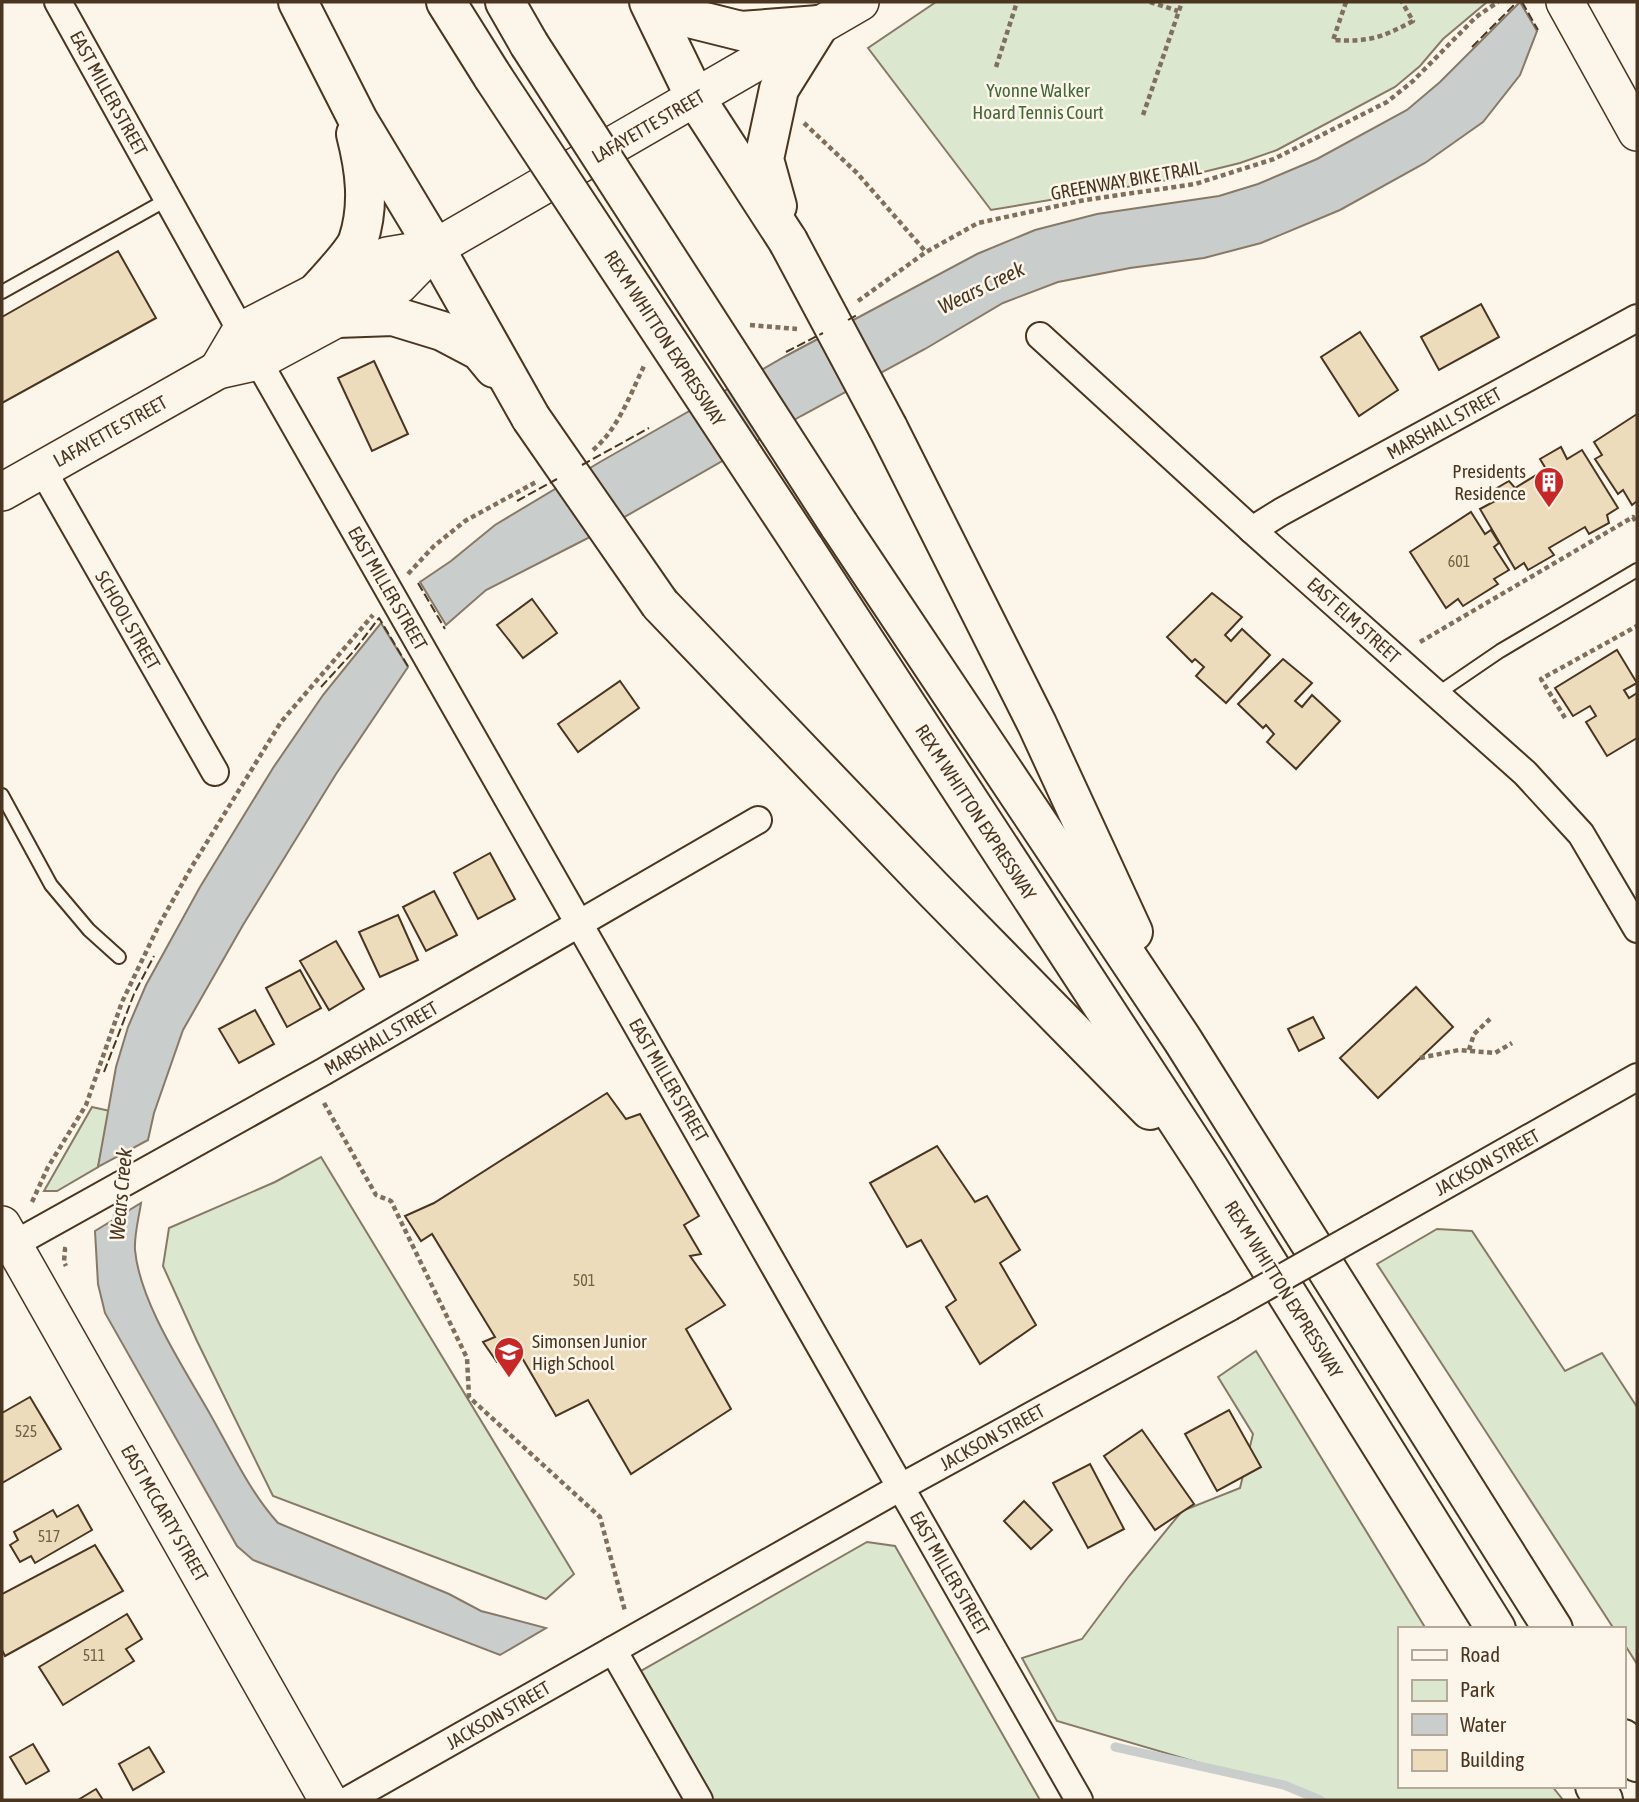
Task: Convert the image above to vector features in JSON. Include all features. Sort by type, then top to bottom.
[{"type":"highway","points":[[298,2],[348,101],[526,408]]},
{"type":"highway","name":"REX M WHITTON EXPRESSWAY","points":[[446,2],[1209,1169],[1495,1627]]},
{"type":"highway","points":[[505,2],[839,525],[1182,1039],[1552,1627]]},
{"type":"highway","points":[[649,2],[696,99],[788,241],[888,428],[1037,724],[1182,1039]]},
{"type":"highway","points":[[667,2],[685,17],[741,30],[819,26]]},
{"type":"highway","points":[[788,241],[764,159],[779,89],[819,26]]},
{"type":"highway","points":[[348,101],[364,167],[366,195],[357,243],[327,305],[393,316],[442,331],[480,351],[526,408],[660,604],[1209,1169]]},
{"type":"highway","points":[[1625,1743],[1637,1762]]},
{"type":"main road","name":"LAFAYETTE STREET","points":[[2,492],[218,370],[250,346],[327,305],[399,285],[435,248],[696,99],[859,2]]},
{"type":"main road","points":[[1565,2],[1637,132]]},
{"type":"main road","name":"EAST MCCARTY STREET","points":[[6,1240],[328,1800]]},
{"type":"street","name":"EAST MILLER STREET","points":[[58,2],[250,346],[1079,1800]]},
{"type":"street","name":"MARSHALL STREET","points":[[1252,530],[1637,318]]},
{"type":"street","name":"EAST ELM STREET","points":[[1040,336],[1252,530],[1525,773],[1555,803],[1580,834],[1634,916]]},
{"type":"street","name":"SCHOOL STREET","points":[[42,469],[215,772]]},
{"type":"street","name":"MARSHALL STREET","points":[[6,1240],[98,1198],[147,1171],[758,820]]},
{"type":"street","name":"JACKSON STREET","points":[[348,1800],[901,1487],[1230,1307],[1637,1077]]},
{"type":"street","points":[[623,1645],[699,1800]]},
{"type":"lane","points":[[2,292],[168,199]]},
{"type":"lane","points":[[1437,694],[1500,652],[1637,570]]},
{"type":"lane","points":[[2,795],[51,885],[89,930],[119,957]]},
{"type":"path","points":[[996,67],[1017,2]]},
{"type":"path","points":[[1150,2],[1178,11]]},
{"type":"path","points":[[1143,115],[1182,2]]},
{"type":"path","points":[[1346,2],[1333,40],[1361,41],[1385,36],[1413,21],[1402,2]]},
{"type":"path","name":"GREENWAY BIKE TRAIL","points":[[959,233],[978,223],[1009,215],[1085,200],[1195,184],[1274,159],[1387,102],[1413,81],[1476,17],[1498,2]]},
{"type":"path","points":[[800,119],[857,173],[926,252]]},
{"type":"path","points":[[1420,642],[1633,517],[1637,524]]},
{"type":"path","points":[[1565,718],[1541,679],[1637,626]]},
{"type":"path","points":[[1469,1050],[1474,1034],[1490,1019]]},
{"type":"path","points":[[1420,1058],[1469,1050],[1495,1053],[1512,1043]]},
{"type":"path","points":[[331,1099],[323,1104],[376,1195],[391,1201],[467,1358],[469,1396],[600,1517],[623,1645]]},
{"type":"path","points":[[31,1201],[38,1189]]},
{"type":"green space","name":"Yvonne Walker Hoard Tennis Court","points":[[936,2],[1487,2],[1443,39],[1420,66],[1395,87],[1277,150],[1240,163],[1179,178],[991,210],[868,48]]},
{"type":"green space","points":[[92,1107],[110,1111],[98,1167],[57,1191],[44,1191]]},
{"type":"green space","points":[[321,1157],[574,1574],[546,1599],[273,1496],[163,1266],[169,1228],[275,1182]]},
{"type":"green space","points":[[1437,1229],[1472,1231],[1565,1371],[1602,1353],[1637,1407],[1637,1664],[1625,1645],[1625,1627],[1613,1627],[1377,1264]]},
{"type":"green space","points":[[1256,1351],[1425,1627],[1398,1627],[1398,1788],[1554,1788],[1563,1800],[1325,1800],[1057,1721],[1022,1658],[1082,1639],[1182,1511],[1240,1488],[1253,1434],[1218,1377]]},
{"type":"green space","points":[[867,1542],[895,1546],[1040,1800],[712,1800],[641,1671]]},
{"type":"water","points":[[1520,2],[1537,31],[1520,75],[1483,122],[1425,163],[1340,210],[1261,243],[1204,258],[1130,268],[1058,282],[1003,303],[586,539],[486,590],[446,625],[420,582],[495,525],[600,462],[784,357],[977,254],[1035,230],[1097,214],[1219,196],[1258,184],[1317,159],[1407,110],[1440,82]]},
{"type":"water","points":[[381,623],[408,667],[336,774],[243,925],[183,1030],[154,1113],[148,1140],[98,1167],[116,1067],[128,1027],[146,985],[200,887],[273,768],[323,695]]},
{"type":"water","points":[[141,1203],[135,1250],[145,1292],[176,1356],[241,1471],[278,1523],[449,1594],[481,1611],[546,1628],[500,1655],[253,1560],[237,1546],[105,1313],[98,1284],[95,1231]]},
{"type":"building","points":[[118,251],[156,318],[2,403],[2,317]]},
{"type":"building","points":[[1481,304],[1499,337],[1439,370],[1421,337]]},
{"type":"building","points":[[1360,332],[1398,390],[1359,416],[1321,357]]},
{"type":"building","points":[[374,361],[408,434],[372,451],[338,378]]},
{"type":"building","points":[[1637,414],[1637,501],[1632,505],[1623,490],[1618,494],[1595,459],[1602,455],[1594,442]]},
{"type":"building","name":"Presidents Residence","points":[[1561,447],[1567,459],[1582,450],[1618,508],[1607,515],[1609,523],[1589,534],[1585,527],[1549,548],[1554,555],[1528,570],[1524,563],[1515,569],[1480,509],[1495,501],[1490,492],[1509,481],[1515,488],[1546,469],[1540,459]]},
{"type":"building","name":"Presidents Residence","points":[[1471,512],[1485,534],[1491,530],[1499,543],[1494,547],[1509,570],[1494,579],[1498,584],[1463,606],[1458,599],[1446,608],[1410,552]]},
{"type":"building","points":[[1212,593],[1242,617],[1225,635],[1231,641],[1242,629],[1270,655],[1226,703],[1196,676],[1204,667],[1195,659],[1192,662],[1167,637]]},
{"type":"building","points":[[532,599],[557,633],[523,658],[497,625]]},
{"type":"building","points":[[1617,650],[1637,683],[1624,690],[1629,698],[1637,693],[1637,738],[1607,756],[1586,722],[1596,716],[1590,706],[1573,716],[1555,688]]},
{"type":"building","points":[[1283,659],[1312,683],[1295,701],[1302,707],[1312,695],[1340,721],[1296,769],[1267,742],[1274,734],[1266,725],[1263,728],[1238,704]]},
{"type":"building","points":[[620,681],[639,708],[578,752],[558,724]]},
{"type":"building","points":[[490,853],[515,899],[478,919],[454,873]]},
{"type":"building","points":[[434,891],[457,935],[426,951],[403,907]]},
{"type":"building","points":[[398,915],[418,960],[380,977],[359,932]]},
{"type":"building","points":[[336,941],[364,989],[329,1010],[300,961]]},
{"type":"building","points":[[300,970],[321,1008],[287,1027],[266,988]]},
{"type":"building","points":[[1416,987],[1453,1027],[1378,1098],[1340,1058]]},
{"type":"building","points":[[255,1010],[274,1044],[239,1063],[219,1029]]},
{"type":"building","points":[[1313,1017],[1324,1038],[1299,1051],[1288,1029]]},
{"type":"building","name":"Simonsen Junior High School","points":[[607,1093],[626,1119],[640,1114],[699,1216],[684,1225],[701,1254],[690,1256],[725,1305],[686,1329],[731,1409],[631,1474],[588,1400],[556,1416],[521,1356],[497,1362],[483,1342],[495,1337],[432,1234],[421,1241],[405,1216],[434,1203]]},
{"type":"building","points":[[937,1146],[975,1202],[987,1196],[1020,1250],[1000,1263],[1036,1325],[980,1364],[946,1307],[956,1300],[921,1240],[907,1247],[870,1183]]},
{"type":"building","points":[[30,1397],[61,1449],[2,1483],[2,1413]]},
{"type":"building","points":[[1229,1410],[1261,1467],[1217,1491],[1185,1434]]},
{"type":"building","points":[[1142,1430],[1194,1504],[1155,1530],[1104,1456]]},
{"type":"building","points":[[1090,1464],[1124,1529],[1088,1548],[1053,1483]]},
{"type":"building","points":[[1024,1501],[1052,1530],[1031,1549],[1004,1521]]},
{"type":"building","points":[[78,1505],[92,1530],[35,1563],[31,1556],[20,1562],[10,1545],[18,1540],[14,1532],[53,1510],[57,1517]]},
{"type":"building","points":[[95,1545],[123,1591],[5,1656],[2,1650],[2,1594]]},
{"type":"building","points":[[127,1614],[142,1639],[126,1649],[134,1661],[63,1705],[39,1667]]},
{"type":"building","points":[[33,1744],[49,1771],[26,1784],[10,1757]]},
{"type":"building","points":[[149,1747],[164,1772],[133,1790],[119,1764]]},
{"type":"building","points":[[96,1789],[103,1800],[78,1800]]},
{"type":"waterway","name":"Wears Creek","points":[[116,1228],[124,1144]]},
{"type":"waterway","points":[[1115,1747],[1284,1785],[1320,1800]]},
{"type":"fence","points":[[1472,47],[1517,2]]},
{"type":"fence","points":[[1522,2],[1538,30]]},
{"type":"fence","points":[[848,320],[857,315]]},
{"type":"fence","points":[[786,352],[823,333]]},
{"type":"fence","points":[[582,465],[649,428]]},
{"type":"fence","points":[[517,501],[557,479]]},
{"type":"fence","points":[[418,583],[445,629]]},
{"type":"fence","points":[[321,687],[379,618],[409,668]]},
{"type":"fence","points":[[104,1072],[134,994],[154,956]]},
{"type":"place","name":"Presidents Residence","points":[[1549,509]]},
{"type":"place","name":"Simonsen Junior High School","points":[[509,1379]]}]
